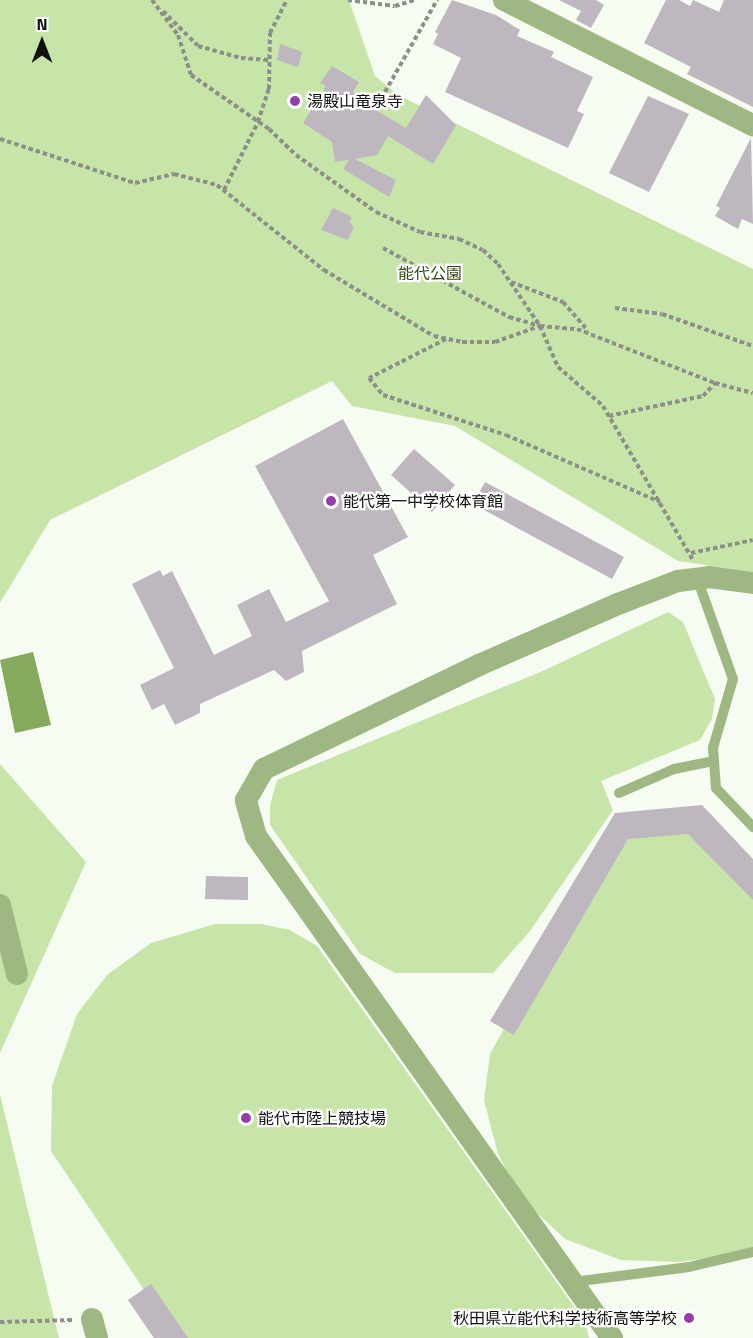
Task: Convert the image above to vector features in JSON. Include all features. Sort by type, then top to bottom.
[{"type":"street","points":[[504,0],[753,125]]},
{"type":"street","points":[[612,1338],[256,836],[246,800],[264,769],[479,665],[618,604],[678,581],[697,578],[753,583]]},
{"type":"street","points":[[0,904],[17,974]]},
{"type":"lane","points":[[697,578],[733,679],[713,748],[716,788],[753,827]]},
{"type":"lane","points":[[620,793],[674,769],[714,761]]},
{"type":"lane","points":[[573,1282],[689,1268],[753,1252]]},
{"type":"path","points":[[152,0],[198,46],[240,58],[269,60]]},
{"type":"path","points":[[152,0],[178,35],[191,75],[258,122],[296,155],[375,212],[420,232],[459,239],[483,250],[510,282],[540,326],[558,367],[603,406],[691,553],[697,578]]},
{"type":"path","points":[[224,190],[258,122],[269,88],[270,33],[287,0]]},
{"type":"path","points":[[348,0],[395,6],[415,0]]},
{"type":"path","points":[[385,92],[436,0]]},
{"type":"path","points":[[0,139],[135,183],[174,174],[224,190],[324,270],[434,336],[446,339],[495,342],[540,326]]},
{"type":"path","points":[[383,248],[509,317],[540,326],[590,334],[715,383],[753,393]]},
{"type":"path","points":[[510,282],[563,302],[590,334]]},
{"type":"path","points":[[615,308],[662,314],[753,346]]},
{"type":"path","points":[[446,339],[369,378],[383,395],[506,435],[661,503]]},
{"type":"path","points":[[609,416],[703,396],[715,383]]},
{"type":"path","points":[[691,553],[753,540]]},
{"type":"path","points":[[0,1322],[94,1328]]},
{"type":"green space","name":"能代公園","points":[[0,0],[349,0],[375,76],[398,95],[753,269],[753,572],[678,561],[455,426],[352,406],[332,381],[50,520],[0,603]]},
{"type":"green space","points":[[668,612],[683,622],[715,699],[712,719],[700,740],[601,781],[613,810],[530,931],[493,973],[395,973],[360,954],[270,825],[270,805],[277,780],[545,670]]},
{"type":"green space","points":[[0,764],[86,862],[0,1053]]},
{"type":"green space","points":[[700,817],[753,876],[753,1252],[679,1262],[621,1260],[565,1239],[521,1198],[498,1154],[484,1100],[490,1054],[616,824]]},
{"type":"green space","name":"能代市陸上競技場","points":[[215,924],[261,924],[290,930],[317,946],[585,1322],[589,1338],[154,1338],[128,1300],[144,1290],[51,1151],[52,1086],[77,1014],[107,975],[151,943]]},
{"type":"green space","points":[[0,1094],[35,1240],[59,1338],[0,1338]]},
{"type":"shaded area","points":[[33,652],[51,725],[15,733],[0,660]]},
{"type":"building","points":[[452,0],[496,15],[520,30],[517,36],[554,52],[551,57],[593,77],[577,111],[584,114],[568,148],[445,92],[461,58],[433,44],[438,34],[435,32]]},
{"type":"building","points":[[559,0],[596,0],[604,5],[591,28],[576,20],[581,11]]},
{"type":"building","points":[[666,0],[679,0],[690,6],[693,0],[719,12],[724,0],[753,0],[753,107],[687,74],[691,67],[644,43]]},
{"type":"building","points":[[280,44],[302,52],[298,67],[277,60]]},
{"type":"building","points":[[332,66],[359,82],[353,92],[359,94],[357,99],[406,128],[426,95],[456,125],[433,164],[388,136],[377,155],[355,159],[396,180],[389,197],[343,169],[349,160],[335,162],[332,142],[303,123],[326,86],[320,83]]},
{"type":"building","points":[[648,96],[689,114],[649,192],[609,173]]},
{"type":"building","points":[[751,138],[753,224],[742,219],[738,229],[715,216],[720,208],[716,206]]},
{"type":"building","points":[[333,208],[352,217],[349,222],[354,227],[348,240],[321,230]]},
{"type":"building","points":[[343,419],[408,537],[373,555],[397,604],[302,651],[304,672],[286,681],[274,670],[200,704],[200,713],[175,725],[164,704],[152,710],[140,685],[174,668],[132,584],[160,570],[163,576],[172,571],[214,655],[252,636],[237,605],[269,589],[286,622],[329,601],[255,466]]},
{"type":"building","points":[[414,449],[455,485],[432,512],[391,475]]},
{"type":"building","points":[[485,482],[624,557],[612,579],[473,504]]},
{"type":"building","points":[[702,805],[753,859],[753,900],[688,834],[628,839],[514,1035],[490,1021],[615,813]]},
{"type":"building","points":[[206,876],[248,877],[248,900],[205,899]]},
{"type":"building","points":[[151,1284],[188,1338],[154,1338],[128,1300]]},
{"type":"place","name":"湯殿山竜泉寺","points":[[295,101]]},
{"type":"place","name":"能代第一中学校体育館","points":[[331,501]]},
{"type":"place","name":"能代市陸上競技場","points":[[246,1118]]},
{"type":"place","name":"秋田県立能代科学技術高等学校","points":[[689,1318]]}]
